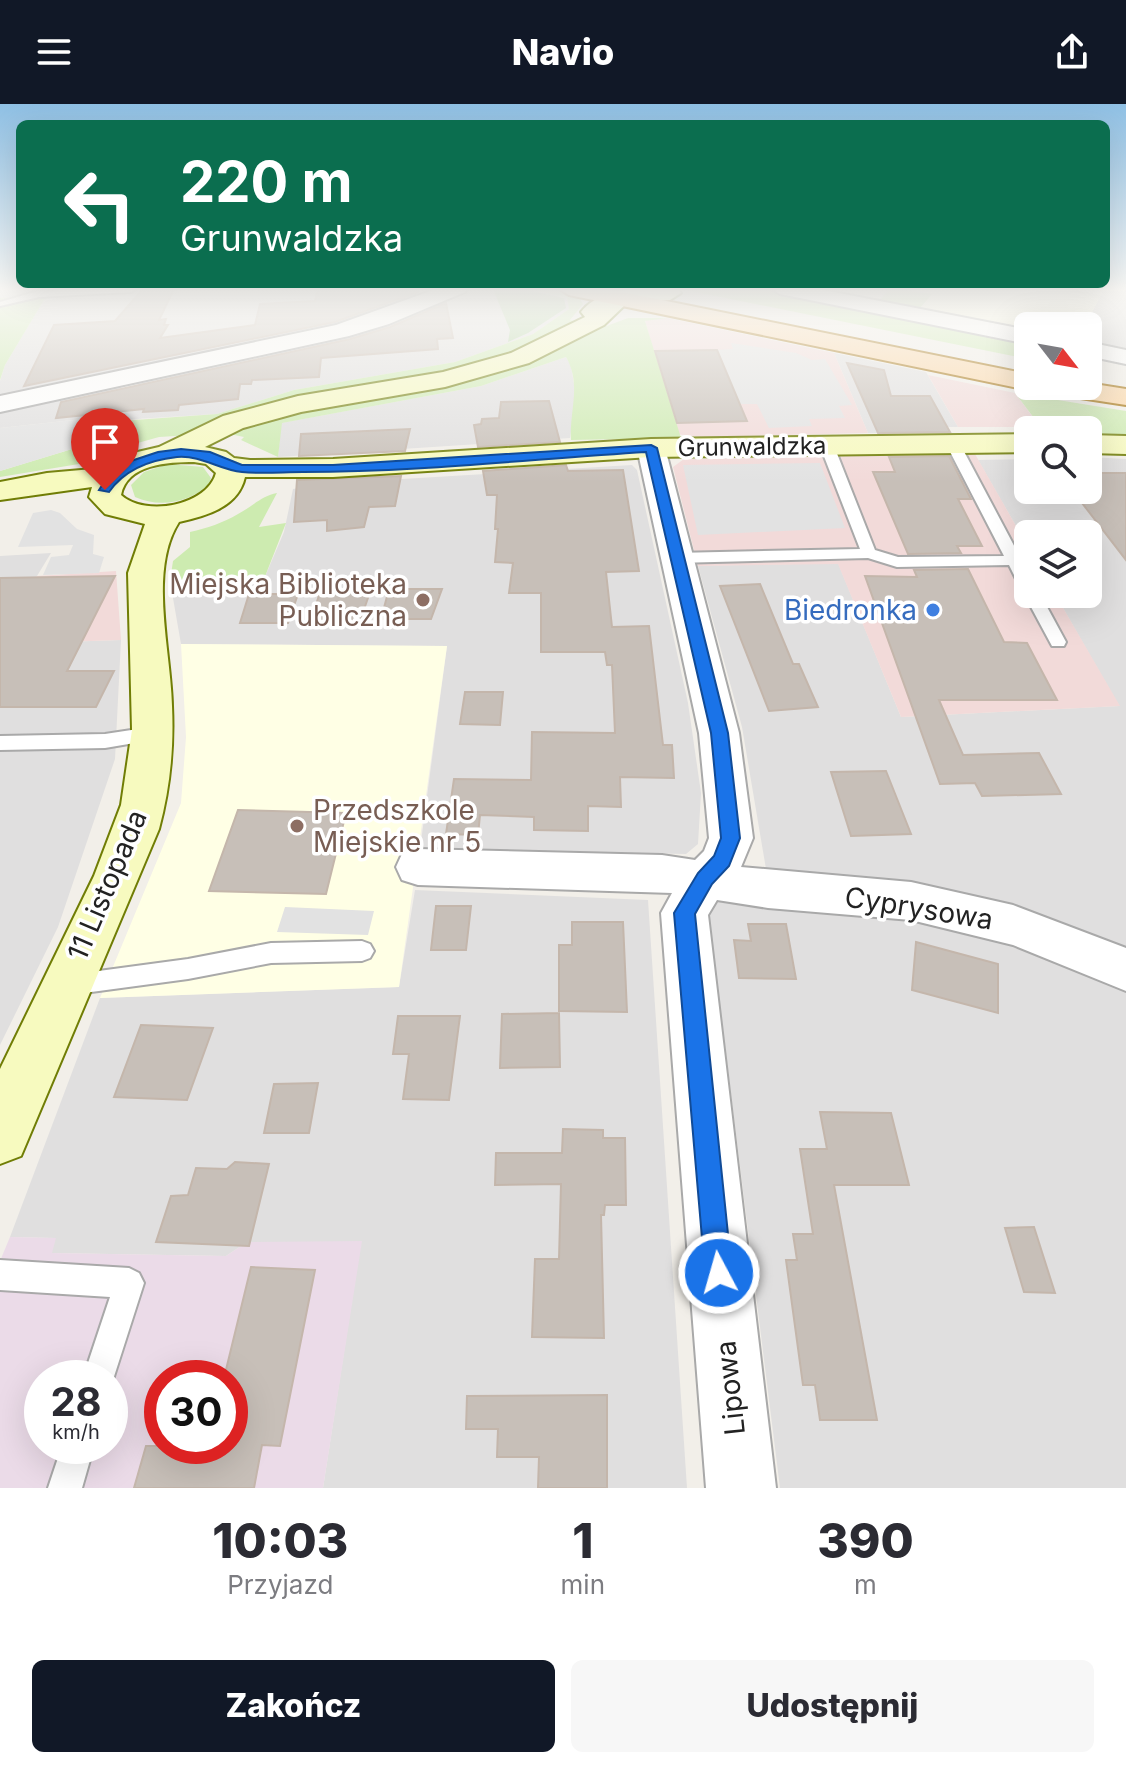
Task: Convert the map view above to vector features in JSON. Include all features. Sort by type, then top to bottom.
[{"type":"main road","points":[[885,353],[1014,379]]},
{"type":"main road","points":[[962,353],[1014,363]]},
{"type":"main road","points":[[1102,379],[1126,383]]},
{"type":"main road","points":[[1102,393],[1126,397]]},
{"type":"street","points":[[0,404],[240,353]]},
{"type":"street","points":[[114,495],[138,462],[168,454],[219,428],[326,398],[420,384],[487,369],[532,353]]},
{"type":"street","points":[[1105,353],[1126,357]]},
{"type":"street","points":[[3,491],[114,495],[168,515],[209,502],[223,471],[216,446],[264,414]]},
{"type":"street","name":"Grunwaldzka","points":[[223,471],[333,468],[651,448],[1014,443]]},
{"type":"street","points":[[1102,444],[1126,445]]},
{"type":"street","name":"Lipowa","points":[[651,448],[719,733],[731,838],[722,861],[705,879],[684,913],[741,1488]]},
{"type":"street","points":[[168,454],[194,453],[223,471]]},
{"type":"street","name":"11 Listopada","points":[[114,495],[129,521],[130,553],[145,573]]},
{"type":"street","name":"11 Listopada","points":[[0,1135],[126,855],[148,781],[151,734],[145,573],[155,549],[159,525],[168,515]]},
{"type":"street","name":"Cyprysowa","points":[[418,867],[662,873],[768,889],[911,901],[951,909],[1052,938],[1126,970]]},
{"type":"lane","points":[[675,558],[869,553],[897,562],[1013,560],[953,444]]},
{"type":"lane","points":[[827,446],[869,553]]},
{"type":"lane","points":[[1040,608],[1058,642]]},
{"type":"lane","points":[[0,743],[105,741],[151,734]]},
{"type":"lane","points":[[65,985],[188,969],[271,953],[362,951]]},
{"type":"lane","points":[[0,1275],[129,1283],[105,1360]]},
{"type":"lane","points":[[65,1488],[72,1464]]},
{"type":"shaded area","points":[[12,353],[220,353],[0,399],[0,381]]},
{"type":"shaded area","points":[[244,353],[481,353],[455,362],[294,390],[217,414],[121,420],[141,377]]},
{"type":"shaded area","points":[[654,353],[834,353],[868,433],[700,437],[676,434]]},
{"type":"shaded area","points":[[718,353],[793,353],[812,360],[825,359],[852,405],[839,406],[845,418],[809,419],[812,426],[769,428],[757,404],[740,404]]},
{"type":"shaded area","points":[[834,353],[926,372],[958,427],[910,427],[913,433],[868,433]]},
{"type":"shaded area","points":[[566,357],[571,366],[576,396],[570,438],[278,457],[281,423],[481,386]]},
{"type":"shaded area","points":[[928,375],[1014,393],[1014,400],[1020,400],[1032,416],[1014,416],[1014,427],[958,427]]},
{"type":"shaded area","points":[[115,383],[121,387],[110,416],[0,428],[0,408]]},
{"type":"shaded area","points":[[110,416],[95,442],[0,471],[0,428]]},
{"type":"shaded area","points":[[975,454],[1014,522],[1014,608],[1063,608],[1120,706],[901,717],[838,564],[698,566],[673,467],[684,459]]},
{"type":"shaded area","points":[[1102,458],[1126,459],[1126,1488],[780,1488],[708,909],[766,869],[742,727],[698,566],[838,563],[901,717],[1119,706],[1063,608],[1102,608],[1102,520],[1014,520],[1014,523],[978,460],[1014,459],[1014,504],[1102,504]]},
{"type":"shaded area","points":[[820,463],[845,528],[698,535],[683,465]]},
{"type":"shaded area","points":[[632,465],[637,470],[688,703],[701,793],[698,844],[686,854],[420,849],[447,646],[181,644],[170,581],[264,579],[284,532],[293,489],[336,483]]},
{"type":"shaded area","points":[[51,510],[60,513],[77,529],[94,535],[93,554],[104,557],[99,573],[43,575],[51,557],[69,555],[73,545],[18,547],[33,513]]},
{"type":"shaded area","points":[[51,553],[37,576],[0,635],[0,556]]},
{"type":"shaded area","points":[[116,571],[121,640],[0,644],[0,635],[37,576]]},
{"type":"shaded area","points":[[121,640],[115,759],[58,927],[0,1045],[0,644]]},
{"type":"shaded area","name":"Przedszkole Miejskie nr 5","points":[[181,644],[447,646],[399,987],[100,998],[181,803],[186,737]]},
{"type":"shaded area","points":[[415,890],[648,900],[687,1488],[323,1488],[361,1242],[247,1242],[226,1256],[51,1253],[55,1238],[10,1237],[100,998],[399,987]]},
{"type":"shaded area","points":[[285,907],[374,911],[368,935],[277,932]]},
{"type":"shaded area","points":[[10,1237],[56,1238],[52,1253],[226,1256],[247,1242],[362,1241],[323,1488],[0,1488],[0,1261]]},
{"type":"green space","points":[[0,353],[12,353],[5,365],[0,380]]},
{"type":"green space","points":[[481,353],[655,353],[681,438],[571,440],[574,388],[566,357],[481,386],[282,423],[278,457],[241,440],[244,437],[225,433],[159,437],[120,448],[85,463],[0,477],[0,471],[95,442],[107,422],[217,414],[294,390],[455,362]]},
{"type":"green space","points":[[1020,400],[1058,400],[1126,411],[1126,435],[1102,434],[1102,416],[1032,416]]},
{"type":"green space","points":[[168,464],[203,467],[211,478],[209,484],[193,496],[174,502],[154,502],[135,497],[131,485],[144,472]]},
{"type":"green space","points":[[277,493],[259,527],[286,523],[264,579],[170,581],[173,561],[190,547],[190,532],[227,520]]},
{"type":"building","points":[[40,353],[186,353],[24,386]]},
{"type":"building","points":[[288,353],[391,353],[321,358],[319,377],[252,380],[251,384],[240,384],[238,399],[179,405],[178,410],[143,412],[144,409],[56,418],[61,402]]},
{"type":"building","points":[[655,353],[718,353],[747,421],[677,423]]},
{"type":"building","points":[[847,363],[884,370],[891,396],[930,396],[950,432],[878,433]]},
{"type":"building","points":[[549,401],[560,442],[478,447],[474,425],[481,424],[482,419],[499,418],[501,402]]},
{"type":"building","points":[[410,429],[405,451],[299,456],[301,434]]},
{"type":"building","points":[[949,456],[971,499],[958,499],[982,546],[957,546],[961,553],[908,554],[873,472],[895,472],[889,457]]},
{"type":"building","points":[[566,465],[568,471],[623,470],[639,571],[606,572],[612,627],[649,626],[663,745],[672,745],[674,778],[620,777],[621,807],[588,806],[588,831],[534,830],[534,817],[480,815],[478,835],[446,834],[454,779],[531,780],[532,732],[615,733],[612,665],[607,665],[605,652],[541,652],[541,593],[509,593],[513,563],[495,562],[497,495],[487,495],[483,471]]},
{"type":"building","points":[[1102,473],[1126,473],[1126,560],[1102,529],[1102,520],[1095,520],[1083,504],[1102,504]]},
{"type":"building","points":[[401,476],[395,506],[369,507],[364,527],[327,531],[327,520],[294,522],[297,480]]},
{"type":"building","name":"Biedronka","points":[[968,569],[1004,642],[1027,643],[1057,700],[939,700],[963,755],[1039,753],[1061,794],[982,796],[975,783],[940,784],[865,576],[917,577],[914,570]]},
{"type":"building","points":[[115,576],[67,671],[114,671],[96,707],[0,707],[0,578]]},
{"type":"building","points":[[760,584],[793,664],[799,664],[818,707],[769,711],[720,586]]},
{"type":"building","points":[[389,589],[442,589],[431,619],[381,619]]},
{"type":"building","points":[[320,592],[370,592],[360,621],[311,621]]},
{"type":"building","points":[[249,594],[298,594],[288,623],[240,623]]},
{"type":"building","points":[[465,692],[503,692],[500,725],[460,724]]},
{"type":"building","points":[[886,771],[911,834],[851,836],[831,772]]},
{"type":"building","points":[[238,810],[346,813],[326,894],[209,891]]},
{"type":"building","points":[[436,906],[471,906],[466,950],[431,950]]},
{"type":"building","points":[[572,922],[623,922],[627,1012],[559,1011],[559,945],[572,945]]},
{"type":"building","points":[[748,924],[786,924],[796,979],[739,978],[734,940],[751,941]]},
{"type":"building","points":[[916,942],[998,964],[998,1013],[912,990]]},
{"type":"building","points":[[559,1013],[560,1067],[500,1068],[502,1014]]},
{"type":"building","points":[[398,1016],[460,1016],[449,1100],[403,1099],[409,1054],[393,1054]]},
{"type":"building","points":[[141,1025],[213,1028],[187,1100],[114,1097]]},
{"type":"building","points":[[318,1083],[309,1133],[264,1133],[274,1084]]},
{"type":"building","points":[[820,1112],[891,1113],[909,1185],[834,1185],[877,1420],[820,1420],[815,1385],[803,1385],[786,1260],[797,1260],[793,1234],[813,1234],[800,1149],[827,1149]]},
{"type":"building","points":[[563,1129],[603,1130],[603,1138],[625,1138],[626,1205],[605,1205],[604,1215],[601,1215],[604,1338],[532,1337],[535,1259],[559,1259],[561,1184],[495,1185],[496,1153],[562,1153]]},
{"type":"building","points":[[235,1162],[269,1164],[249,1246],[156,1242],[171,1196],[188,1195],[196,1168],[227,1169]]},
{"type":"building","points":[[1034,1227],[1055,1293],[1024,1292],[1005,1228]]},
{"type":"building","points":[[251,1267],[315,1270],[280,1446],[262,1445],[254,1488],[134,1488],[144,1453],[144,1464],[248,1464],[248,1360],[228,1360]]},
{"type":"building","points":[[607,1395],[607,1488],[538,1488],[539,1457],[497,1457],[498,1429],[466,1429],[467,1396]]},
{"type":"place","name":"Miejska Biblioteka Publiczna","points":[[423,600]]},
{"type":"place","name":"Biedronka","points":[[933,610]]},
{"type":"place","name":"Przedszkole Miejskie nr 5","points":[[297,826]]},
{"type":"route","points":[[105,490],[114,476],[129,466],[158,456],[181,453],[206,455],[228,466],[250,469],[333,468],[651,448],[719,733],[731,838],[722,861],[705,879],[684,913],[719,1273]]}]
